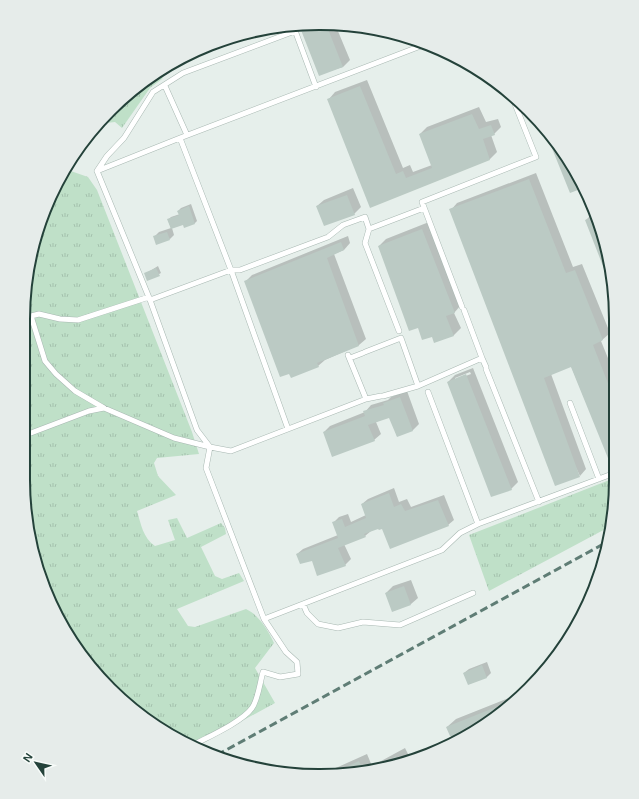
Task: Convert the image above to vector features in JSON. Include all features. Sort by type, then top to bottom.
[{"type":"lane","points":[[97,171],[107,156],[124,138],[153,92],[165,86],[183,73],[294,31]]},
{"type":"lane","points":[[295,31],[316,87]]},
{"type":"lane","points":[[97,171],[418,47]]},
{"type":"lane","points":[[165,86],[187,135]]},
{"type":"lane","points":[[517,108],[536,157],[422,202],[539,502]]},
{"type":"lane","points":[[180,138],[231,270],[288,429]]},
{"type":"lane","points":[[97,171],[149,299],[197,430],[210,447],[206,468],[264,619],[286,652],[297,662],[298,674],[280,677],[263,672],[258,693],[252,708],[240,719],[198,742]]},
{"type":"lane","points":[[369,229],[424,208]]},
{"type":"lane","points":[[418,386],[366,243],[369,229],[365,217],[343,225],[328,236],[240,270],[231,270],[149,299],[78,320],[60,319],[39,314],[31,316],[45,361],[52,370],[75,391],[104,408],[174,438],[231,451],[366,399],[418,386],[482,358]]},
{"type":"lane","points":[[366,399],[349,357],[364,353],[400,335]]},
{"type":"lane","points":[[424,383],[478,524]]},
{"type":"lane","points":[[570,403],[599,479]]},
{"type":"lane","points":[[30,433],[89,411],[104,408]]},
{"type":"lane","points":[[264,619],[442,550],[460,533],[478,524],[609,475]]},
{"type":"lane","points":[[303,604],[307,613],[318,624],[338,628],[363,622],[400,625],[473,593]]},
{"type":"green space","points":[[163,76],[150,88],[122,128],[115,122],[108,123],[143,90]]},
{"type":"green space","points":[[71,171],[88,177],[97,190],[192,432],[199,454],[157,458],[154,463],[158,476],[176,495],[137,511],[143,530],[151,543],[155,546],[175,540],[168,520],[177,518],[187,538],[221,523],[225,528],[226,534],[201,547],[215,576],[222,579],[239,573],[244,581],[177,609],[188,626],[195,627],[246,609],[255,615],[263,623],[274,643],[255,668],[275,703],[201,743],[175,730],[143,709],[129,697],[90,656],[60,608],[45,573],[32,517],[30,480],[30,320],[32,282],[45,226],[60,191]]},
{"type":"green space","points":[[609,480],[607,517],[604,530],[489,591],[469,535]]},
{"type":"building","points":[[329,30],[343,67],[319,76],[301,31]]},
{"type":"building","points":[[360,86],[396,174],[403,171],[406,178],[432,168],[419,134],[472,114],[479,129],[491,125],[495,135],[483,139],[490,160],[370,208],[327,99]]},
{"type":"building","points":[[551,146],[578,190],[570,193]]},
{"type":"building","points":[[529,179],[566,273],[575,270],[603,340],[593,345],[609,386],[609,461],[571,367],[544,378],[580,477],[555,486],[449,209]]},
{"type":"building","points":[[347,195],[355,215],[324,226],[316,206]]},
{"type":"building","points":[[189,206],[195,224],[184,228],[183,225],[171,229],[167,219],[179,215],[177,211]]},
{"type":"building","points":[[591,218],[594,226],[604,270],[585,220]]},
{"type":"building","points":[[422,229],[455,313],[446,316],[454,336],[434,343],[432,337],[422,340],[418,328],[409,331],[378,246]]},
{"type":"building","points":[[167,232],[170,240],[156,245],[153,236]]},
{"type":"building","points":[[341,242],[344,250],[327,258],[359,346],[317,363],[319,367],[291,378],[289,374],[280,377],[244,281]]},
{"type":"building","points":[[156,268],[160,276],[147,281],[144,273]]},
{"type":"building","points":[[466,374],[512,490],[491,497],[447,382]]},
{"type":"building","points":[[400,397],[413,431],[397,437],[389,418],[368,425],[375,441],[332,457],[323,432],[365,416],[363,411],[384,405],[383,403]]},
{"type":"building","points":[[389,493],[394,507],[401,504],[405,511],[438,500],[449,526],[390,549],[382,529],[364,534],[366,537],[338,548],[346,566],[317,576],[312,561],[300,564],[296,554],[338,538],[332,522],[342,519],[345,527],[366,518],[361,504]]},
{"type":"building","points":[[404,586],[411,605],[392,612],[385,593]]},
{"type":"building","points":[[482,665],[487,678],[468,685],[463,673]]},
{"type":"building","points":[[500,706],[480,720],[452,737],[450,736],[446,727]]},
{"type":"building","points":[[396,756],[397,758],[394,759],[389,760]]},
{"type":"building","points":[[359,761],[361,766],[357,767],[344,768]]},
{"type":"railway","points":[[222,752],[601,545]]}]
